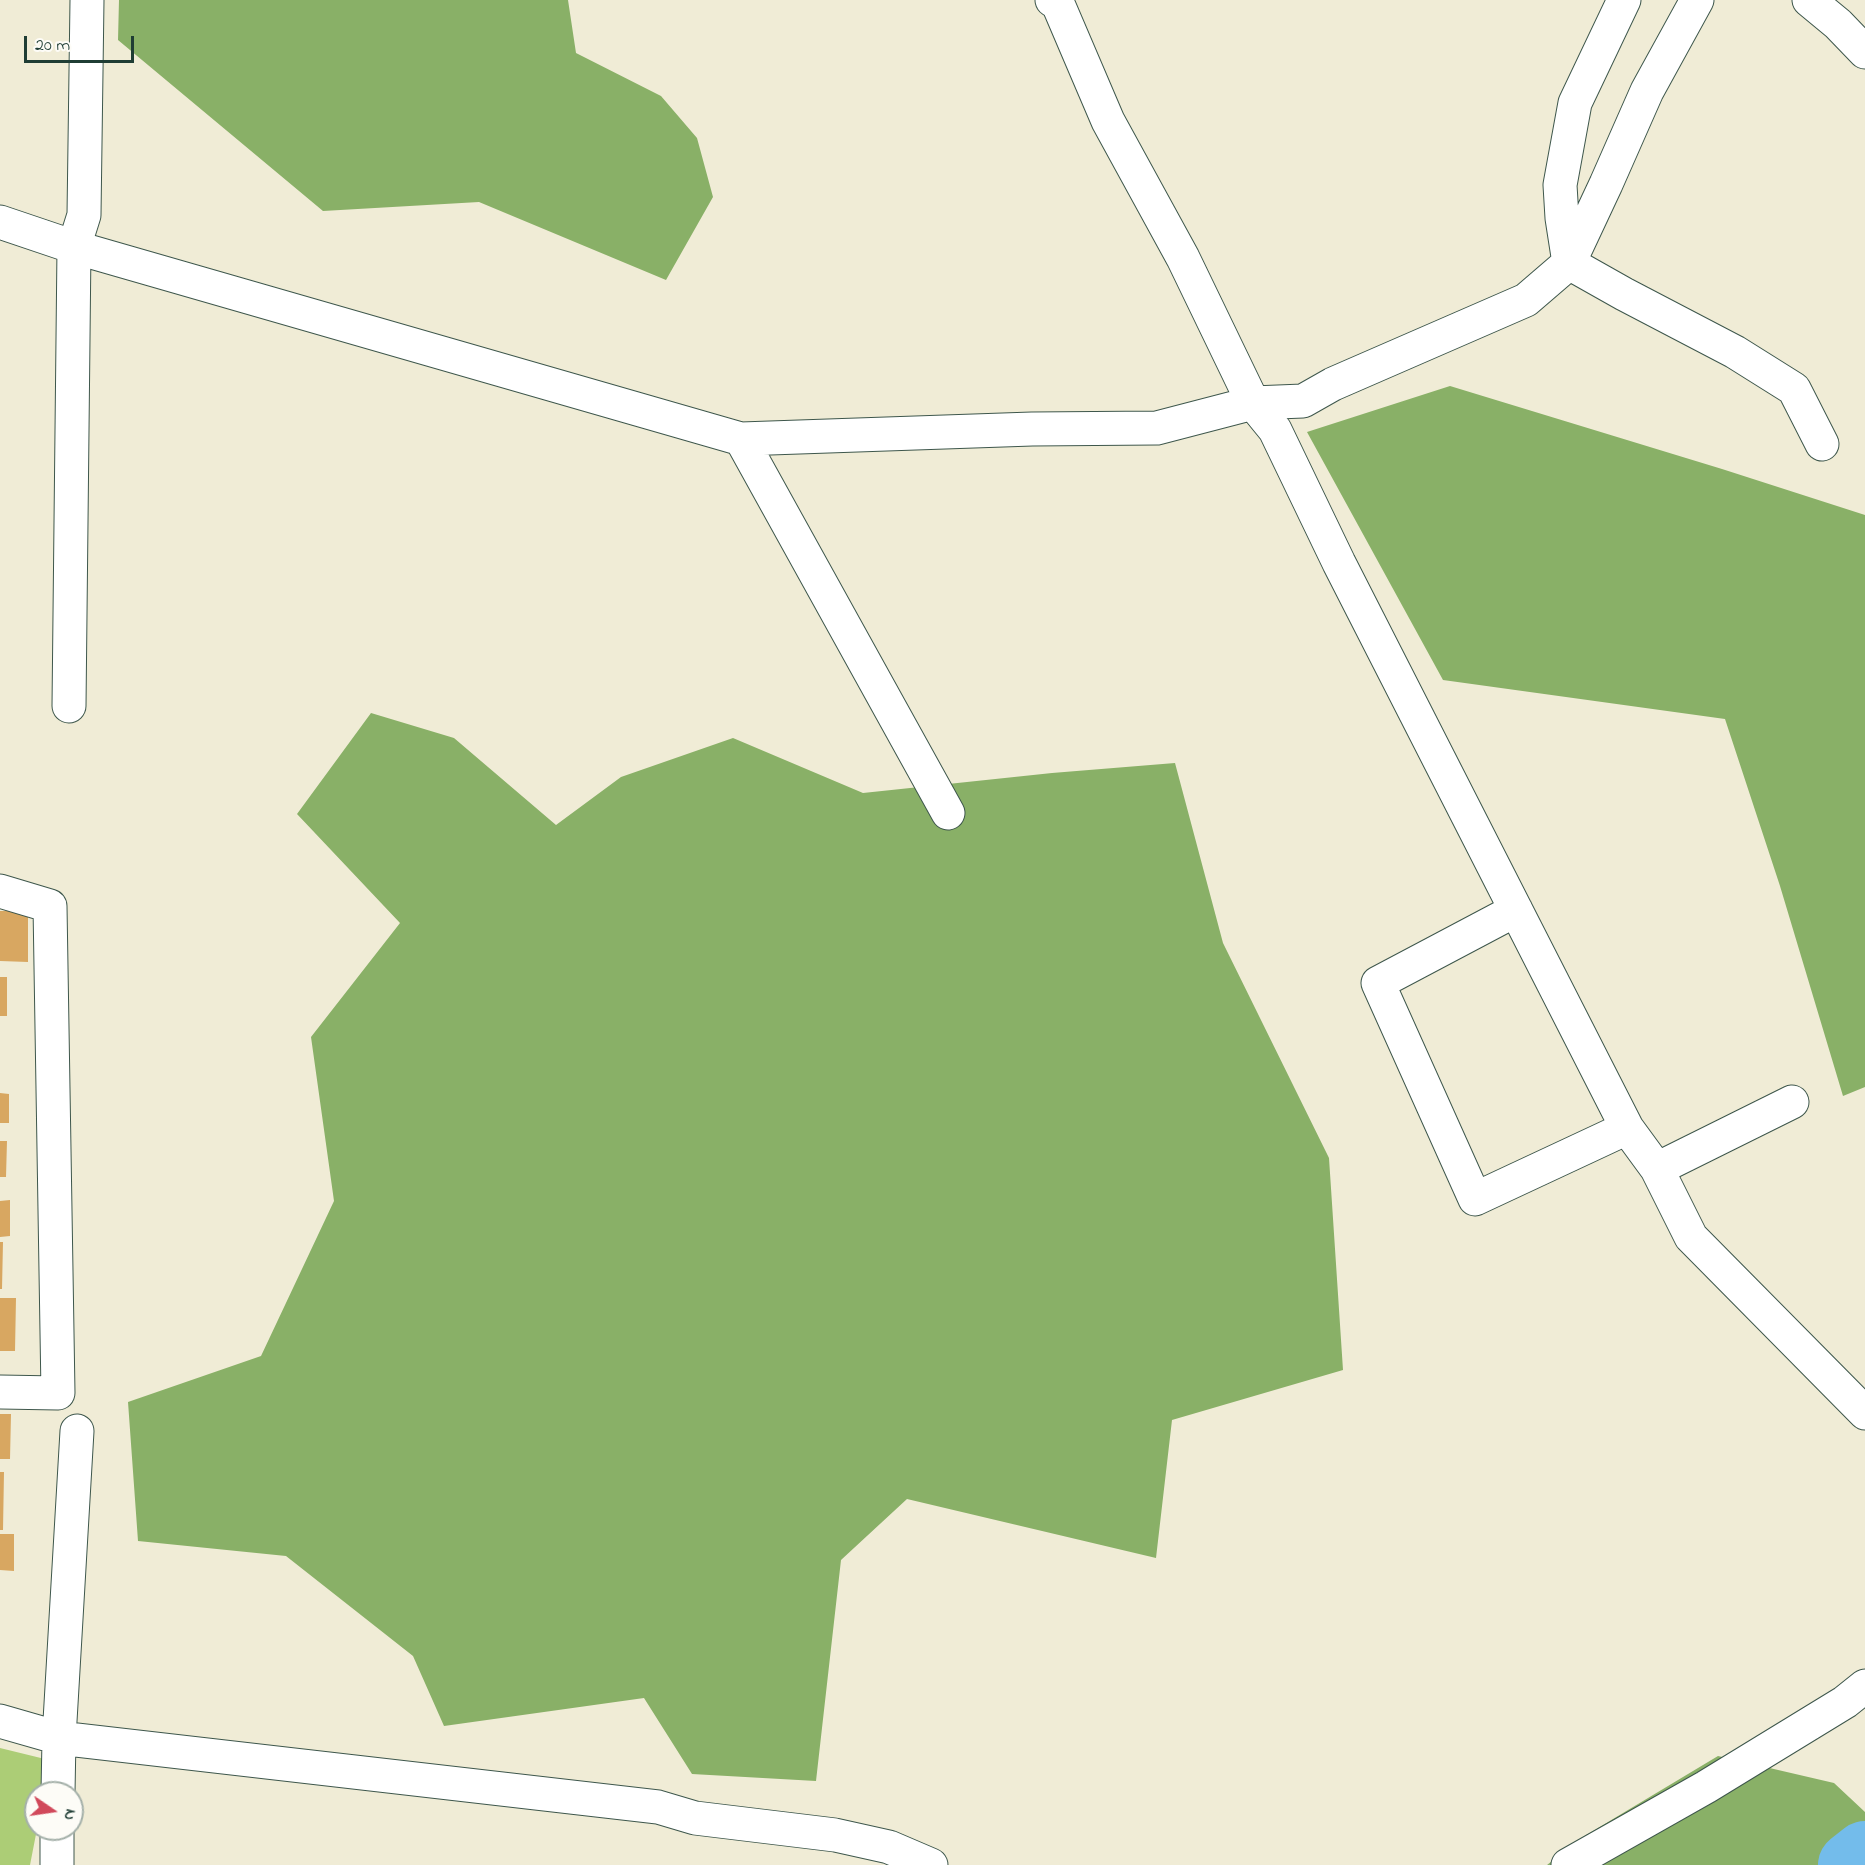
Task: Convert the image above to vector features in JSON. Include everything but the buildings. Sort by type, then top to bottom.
[{"type":"street","points":[[69,705],[74,247],[84,215],[87,0]]},
{"type":"street","points":[[1569,262],[1562,218],[1560,184],[1575,103],[1624,0]]},
{"type":"street","points":[[0,222],[74,247],[741,439],[1032,429],[1158,428],[1253,403],[1303,401],[1333,384],[1526,300],[1569,262],[1647,91],[1697,0]]},
{"type":"street","points":[[1809,0],[1838,24],[1865,52]]},
{"type":"street","points":[[1056,1],[1108,121],[1183,258],[1253,403],[1275,430],[1344,574],[1627,1128],[1657,1169],[1691,1237],[1865,1413]]},
{"type":"street","points":[[1569,262],[1624,294],[1735,352],[1794,389],[1822,444]]},
{"type":"street","points":[[741,439],[948,813]]},
{"type":"street","points":[[0,891],[50,906],[58,1393],[0,1392]]},
{"type":"street","points":[[1516,910],[1378,983],[1475,1198],[1627,1128]]},
{"type":"street","points":[[1657,1169],[1792,1102]]},
{"type":"street","points":[[58,1781],[77,1431]]},
{"type":"street","points":[[1568,1865],[1706,1787],[1845,1702],[1865,1686]]},
{"type":"street","points":[[0,1721],[59,1738],[658,1807],[695,1818],[835,1835],[889,1847],[931,1865]]},
{"type":"street","points":[[57,1841],[57,1865]]},
{"type":"green space","points":[[119,0],[568,0],[576,53],[661,96],[697,138],[713,197],[666,280],[479,202],[323,211],[118,40]]},
{"type":"green space","points":[[1450,386],[1865,515],[1865,1087],[1843,1096],[1780,886],[1725,719],[1443,680],[1307,432]]},
{"type":"green space","points":[[371,713],[454,738],[556,825],[621,777],[733,738],[863,793],[1052,773],[1175,763],[1223,943],[1329,1158],[1343,1370],[1172,1420],[1156,1558],[907,1499],[841,1560],[816,1781],[692,1774],[644,1698],[444,1726],[413,1656],[286,1556],[138,1541],[128,1402],[261,1356],[334,1201],[311,1037],[400,923],[297,814]]},
{"type":"green space","points":[[0,1748],[49,1760],[45,1781],[24,1781],[24,1841],[35,1841],[30,1865],[0,1865]]},
{"type":"green space","points":[[1718,1756],[1834,1783],[1865,1812],[1865,1865],[1547,1865],[1578,1840]]},
{"type":"waterway","points":[[1851,1865],[1865,1854]]}]
